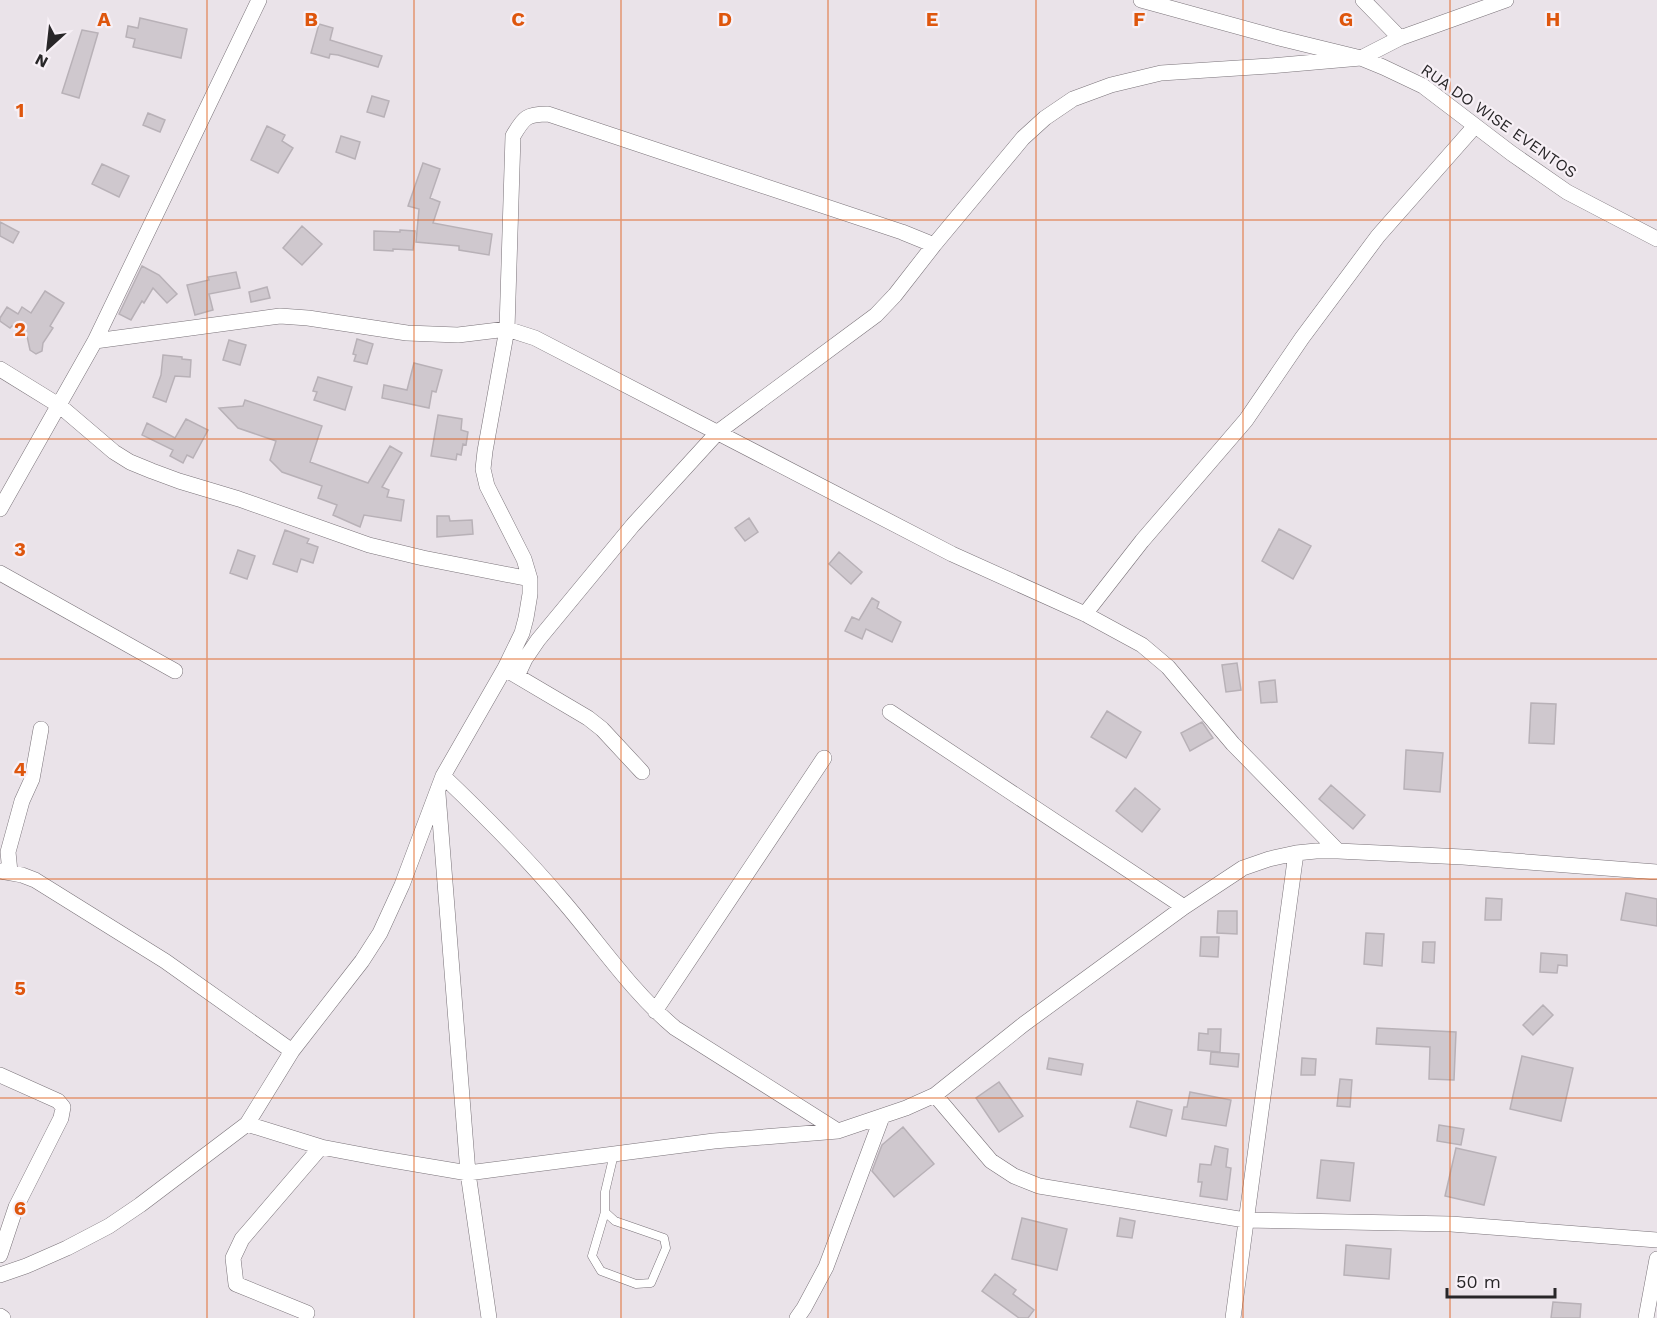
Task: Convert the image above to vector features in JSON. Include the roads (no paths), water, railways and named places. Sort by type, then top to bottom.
[{"type":"street","points":[[0,509],[95,341],[259,0]]},
{"type":"street","name":"RUA DO WISE EVENTOS","points":[[1141,0],[1361,58],[1423,86],[1568,192],[1657,239]]},
{"type":"street","points":[[1363,0],[1400,38]]},
{"type":"street","points":[[0,1275],[67,1248],[109,1226],[140,1206],[247,1124],[292,1051],[362,961],[380,933],[402,885],[440,782],[511,672],[525,659],[545,630],[633,525],[718,432],[876,315],[1023,138],[1045,118],[1073,99],[1112,85],[1161,73],[1361,58],[1400,38],[1506,0]]},
{"type":"street","points":[[511,672],[530,594],[530,579],[524,559],[487,486],[483,468],[507,329],[513,136],[520,123],[532,114],[548,114],[902,232],[934,245]]},
{"type":"street","points":[[1085,614],[1142,541],[1246,420],[1302,338],[1378,236],[1475,126]]},
{"type":"street","points":[[95,341],[280,316],[407,333],[458,335],[507,329],[535,338],[952,554],[1085,614],[1142,645],[1168,667],[1233,744],[1338,851]]},
{"type":"street","points":[[0,369],[60,406],[114,452],[130,462],[170,478],[239,499],[369,545],[530,579]]},
{"type":"street","points":[[0,573],[174,671]]},
{"type":"street","points":[[511,672],[595,723],[642,772]]},
{"type":"street","points":[[890,712],[1184,907]]},
{"type":"street","points":[[41,729],[32,779],[22,801],[5,871],[35,880],[116,929],[209,990],[292,1051]]},
{"type":"street","points":[[655,1011],[824,758]]},
{"type":"street","points":[[440,782],[510,841],[563,900],[655,1011],[675,1028],[838,1131]]},
{"type":"street","points":[[440,782],[468,1173],[489,1318]]},
{"type":"street","points":[[247,1124],[321,1147],[468,1173],[714,1141],[838,1131],[882,1117],[935,1095],[1024,1023],[1184,907],[1243,868],[1269,859],[1296,853],[1338,851],[1463,857],[1657,872]]},
{"type":"street","points":[[1233,1318],[1296,853]]},
{"type":"street","points":[[0,1075],[58,1101],[63,1107],[57,1125],[16,1207],[0,1254]]},
{"type":"street","points":[[935,1095],[991,1161],[1014,1176],[1039,1186],[1245,1220],[1451,1224],[1657,1240]]},
{"type":"street","points":[[797,1318],[826,1268],[882,1117]]},
{"type":"street","points":[[307,1313],[236,1284],[233,1258],[242,1239],[321,1147]]},
{"type":"street","points":[[1646,1318],[1657,1259]]},
{"type":"lane","points":[[605,1212],[615,1221],[664,1238],[666,1248],[651,1283],[636,1284],[601,1271],[592,1256],[605,1212],[605,1192],[614,1154]]}]
